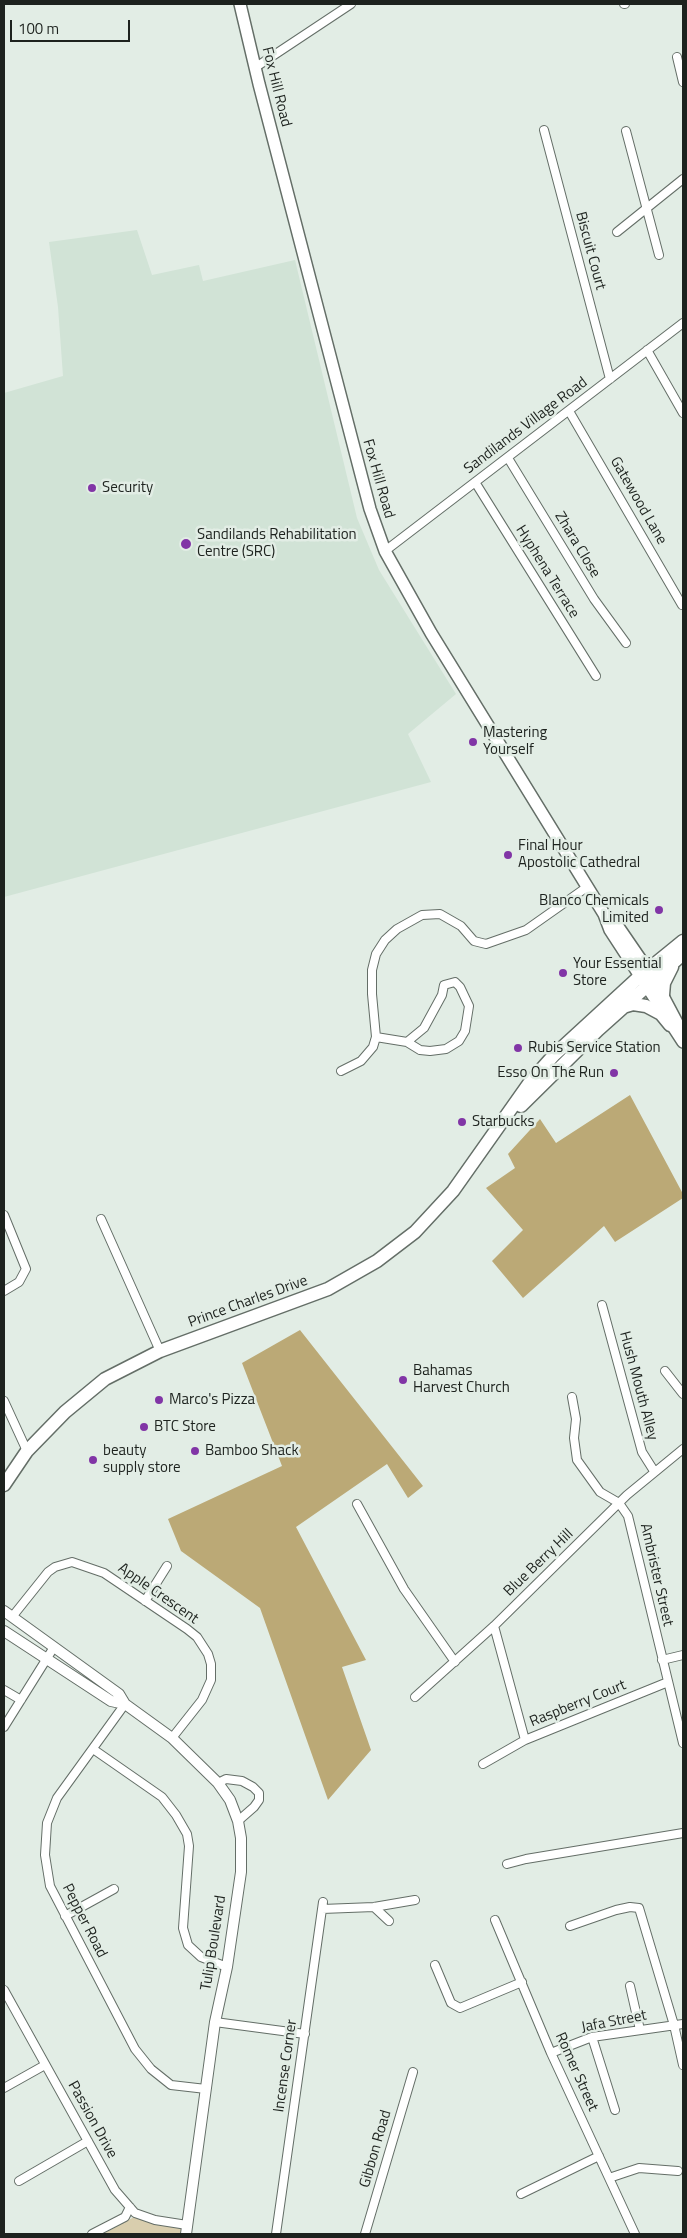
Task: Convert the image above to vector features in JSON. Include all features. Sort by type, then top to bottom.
[{"type":"highway","name":"Prince Charles Drive","points":[[493,1135],[622,1008],[647,978],[683,941]]},
{"type":"highway","name":"Prince Charles Drive","points":[[4,1485],[27,1452],[65,1412],[100,1383],[123,1369],[160,1351],[328,1289],[377,1261],[415,1232],[453,1191],[530,1082],[554,1055],[647,978],[680,958]]},
{"type":"highway","points":[[663,995],[669,971],[680,958]]},
{"type":"highway","points":[[622,1008],[633,1004],[646,1006],[661,1014],[670,1025]]},
{"type":"main road","name":"Fox Hill Road","points":[[240,4],[367,500],[385,552],[430,633],[587,887],[604,914],[618,925],[670,1025],[683,1042]]},
{"type":"main road","name":"Fox Hill Road","points":[[647,978],[663,995],[683,1034]]},
{"type":"street","points":[[256,67],[352,4]]},
{"type":"street","points":[[677,57],[683,82]]},
{"type":"street","name":"Biscuit Court","points":[[544,130],[610,379]]},
{"type":"street","points":[[626,132],[659,255]]},
{"type":"street","points":[[617,232],[683,179]]},
{"type":"street","name":"Sandilands Village Road","points":[[385,552],[683,323]]},
{"type":"street","points":[[647,350],[683,413]]},
{"type":"street","name":"Gatewood Lane","points":[[569,411],[682,605]]},
{"type":"street","name":"Zhara Close","points":[[508,458],[594,599],[626,643]]},
{"type":"street","name":"Hyphena Terrace","points":[[476,482],[596,676]]},
{"type":"street","points":[[341,1071],[368,1055],[376,1038],[372,970],[376,954],[385,940],[397,929],[422,915],[440,914],[461,926],[474,942],[486,944],[526,930],[587,887]]},
{"type":"street","points":[[376,1038],[407,1042],[420,1050],[430,1051],[446,1049],[459,1041],[465,1031],[469,1006],[460,986],[455,982],[444,985],[442,994],[424,1028],[407,1042]]},
{"type":"street","points":[[4,1215],[26,1269],[20,1282],[4,1291]]},
{"type":"street","points":[[101,1219],[160,1351]]},
{"type":"street","name":"Hush Mouth Alley","points":[[602,1305],[642,1452],[654,1471]]},
{"type":"street","points":[[665,1371],[683,1394]]},
{"type":"street","points":[[572,1397],[576,1419],[574,1438],[576,1460],[600,1492],[619,1503]]},
{"type":"street","points":[[4,1401],[27,1452]]},
{"type":"street","name":"Blue Berry Hill","points":[[415,1697],[494,1626],[619,1503],[654,1471],[683,1449]]},
{"type":"street","name":"Ambrister Street","points":[[619,1503],[628,1516],[683,1743]]},
{"type":"street","points":[[357,1504],[404,1589],[454,1662]]},
{"type":"street","name":"Apple Crescent","points":[[8,1614],[48,1572],[55,1567],[72,1562],[104,1573],[197,1637],[208,1654],[211,1664],[207,1692],[172,1738]]},
{"type":"street","points":[[145,1601],[167,1566]]},
{"type":"street","name":"Tulip Boulevard","points":[[8,1614],[119,1694],[125,1704],[172,1738],[218,1783],[230,1800],[238,1821],[241,1838],[241,1872],[227,1967],[215,2022],[186,2230]]},
{"type":"street","name":"Raspberry Court","points":[[494,1626],[525,1740],[668,1682]]},
{"type":"street","name":"Tulip Boulevard","points":[[4,1631],[47,1657],[111,1702],[125,1704]]},
{"type":"street","points":[[4,1727],[54,1647]]},
{"type":"street","points":[[662,1660],[683,1655]]},
{"type":"street","points":[[4,1690],[21,1700]]},
{"type":"street","name":"Pepper Road","points":[[125,1704],[57,1798],[47,1823],[45,1855],[50,1886],[135,2049],[151,2069],[171,2084],[206,2089]]},
{"type":"street","points":[[483,1764],[525,1740]]},
{"type":"street","points":[[93,1748],[162,1797],[176,1815],[187,1834],[189,1846],[183,1928],[188,1944],[201,1957],[227,1967]]},
{"type":"street","points":[[218,1783],[226,1779],[242,1781],[253,1786],[259,1793],[259,1800],[254,1807],[238,1821]]},
{"type":"street","points":[[507,1864],[526,1859],[683,1833]]},
{"type":"street","points":[[66,1916],[114,1889]]},
{"type":"street","points":[[374,1908],[415,1900]]},
{"type":"street","name":"Incense Corner","points":[[276,2234],[323,1906],[374,1908]]},
{"type":"street","points":[[570,1926],[616,1910],[630,1907],[639,1908],[674,2025],[683,2065]]},
{"type":"street","points":[[374,1908],[389,1921]]},
{"type":"street","name":"Romer Street","points":[[495,1920],[634,2234]]},
{"type":"street","points":[[435,1965],[451,2003],[460,2008],[522,1982]]},
{"type":"street","points":[[630,1986],[640,2030]]},
{"type":"street","name":"Passion Drive","points":[[4,1992],[115,2190],[135,2213],[186,2230]]},
{"type":"street","points":[[215,2022],[304,2034]]},
{"type":"street","name":"Jafa Street","points":[[552,2052],[592,2037],[683,2024]]},
{"type":"street","points":[[592,2037],[615,2110]]},
{"type":"street","points":[[4,2088],[45,2065]]},
{"type":"street","name":"Gibbon Road","points":[[366,2234],[414,2072]]},
{"type":"street","points":[[19,2181],[88,2141]]},
{"type":"street","points":[[521,2194],[599,2156]]},
{"type":"street","points":[[609,2178],[639,2168],[678,2171]]},
{"type":"street","points":[[92,2234],[125,2217],[130,2207]]},
{"type":"shaded area","name":"Sandilands Rehabilitation Centre (SRC)","points":[[137,230],[152,275],[199,265],[203,281],[295,260],[357,518],[379,570],[456,694],[408,734],[431,782],[4,897],[4,393],[63,376],[58,307],[49,242]]},
{"type":"shaded area","points":[[630,1095],[683,1194],[683,1198],[615,1242],[604,1226],[523,1298],[492,1261],[523,1230],[486,1188],[515,1168],[508,1154],[540,1119],[556,1143]]},
{"type":"shaded area","points":[[300,1330],[423,1486],[408,1498],[387,1464],[296,1527],[366,1660],[342,1667],[371,1750],[328,1800],[260,1608],[181,1551],[168,1519],[282,1466],[242,1363]]},
{"type":"shaded area","points":[[134,2217],[183,2229],[182,2234],[103,2234]]},
{"type":"place","name":"Security","points":[[92,488]]},
{"type":"place","name":"Sandilands Rehabilitation Centre (SRC)","points":[[186,544]]},
{"type":"place","name":"Mastering Yourself","points":[[473,742]]},
{"type":"place","name":"Final Hour Apostolic Cathedral","points":[[508,855]]},
{"type":"place","name":"Blanco Chemicals Limited","points":[[659,910]]},
{"type":"place","name":"Your Essential Store","points":[[563,973]]},
{"type":"place","name":"Rubis Service Station","points":[[518,1048]]},
{"type":"place","name":"Esso On The Run","points":[[614,1073]]},
{"type":"place","name":"Starbucks","points":[[462,1122]]},
{"type":"place","name":"Bahamas Harvest Church","points":[[403,1380]]},
{"type":"place","name":"Marco's Pizza","points":[[159,1400]]},
{"type":"place","name":"BTC Store","points":[[144,1427]]},
{"type":"place","name":"Bamboo Shack","points":[[195,1451]]},
{"type":"place","name":"beauty supply store","points":[[93,1460]]}]
